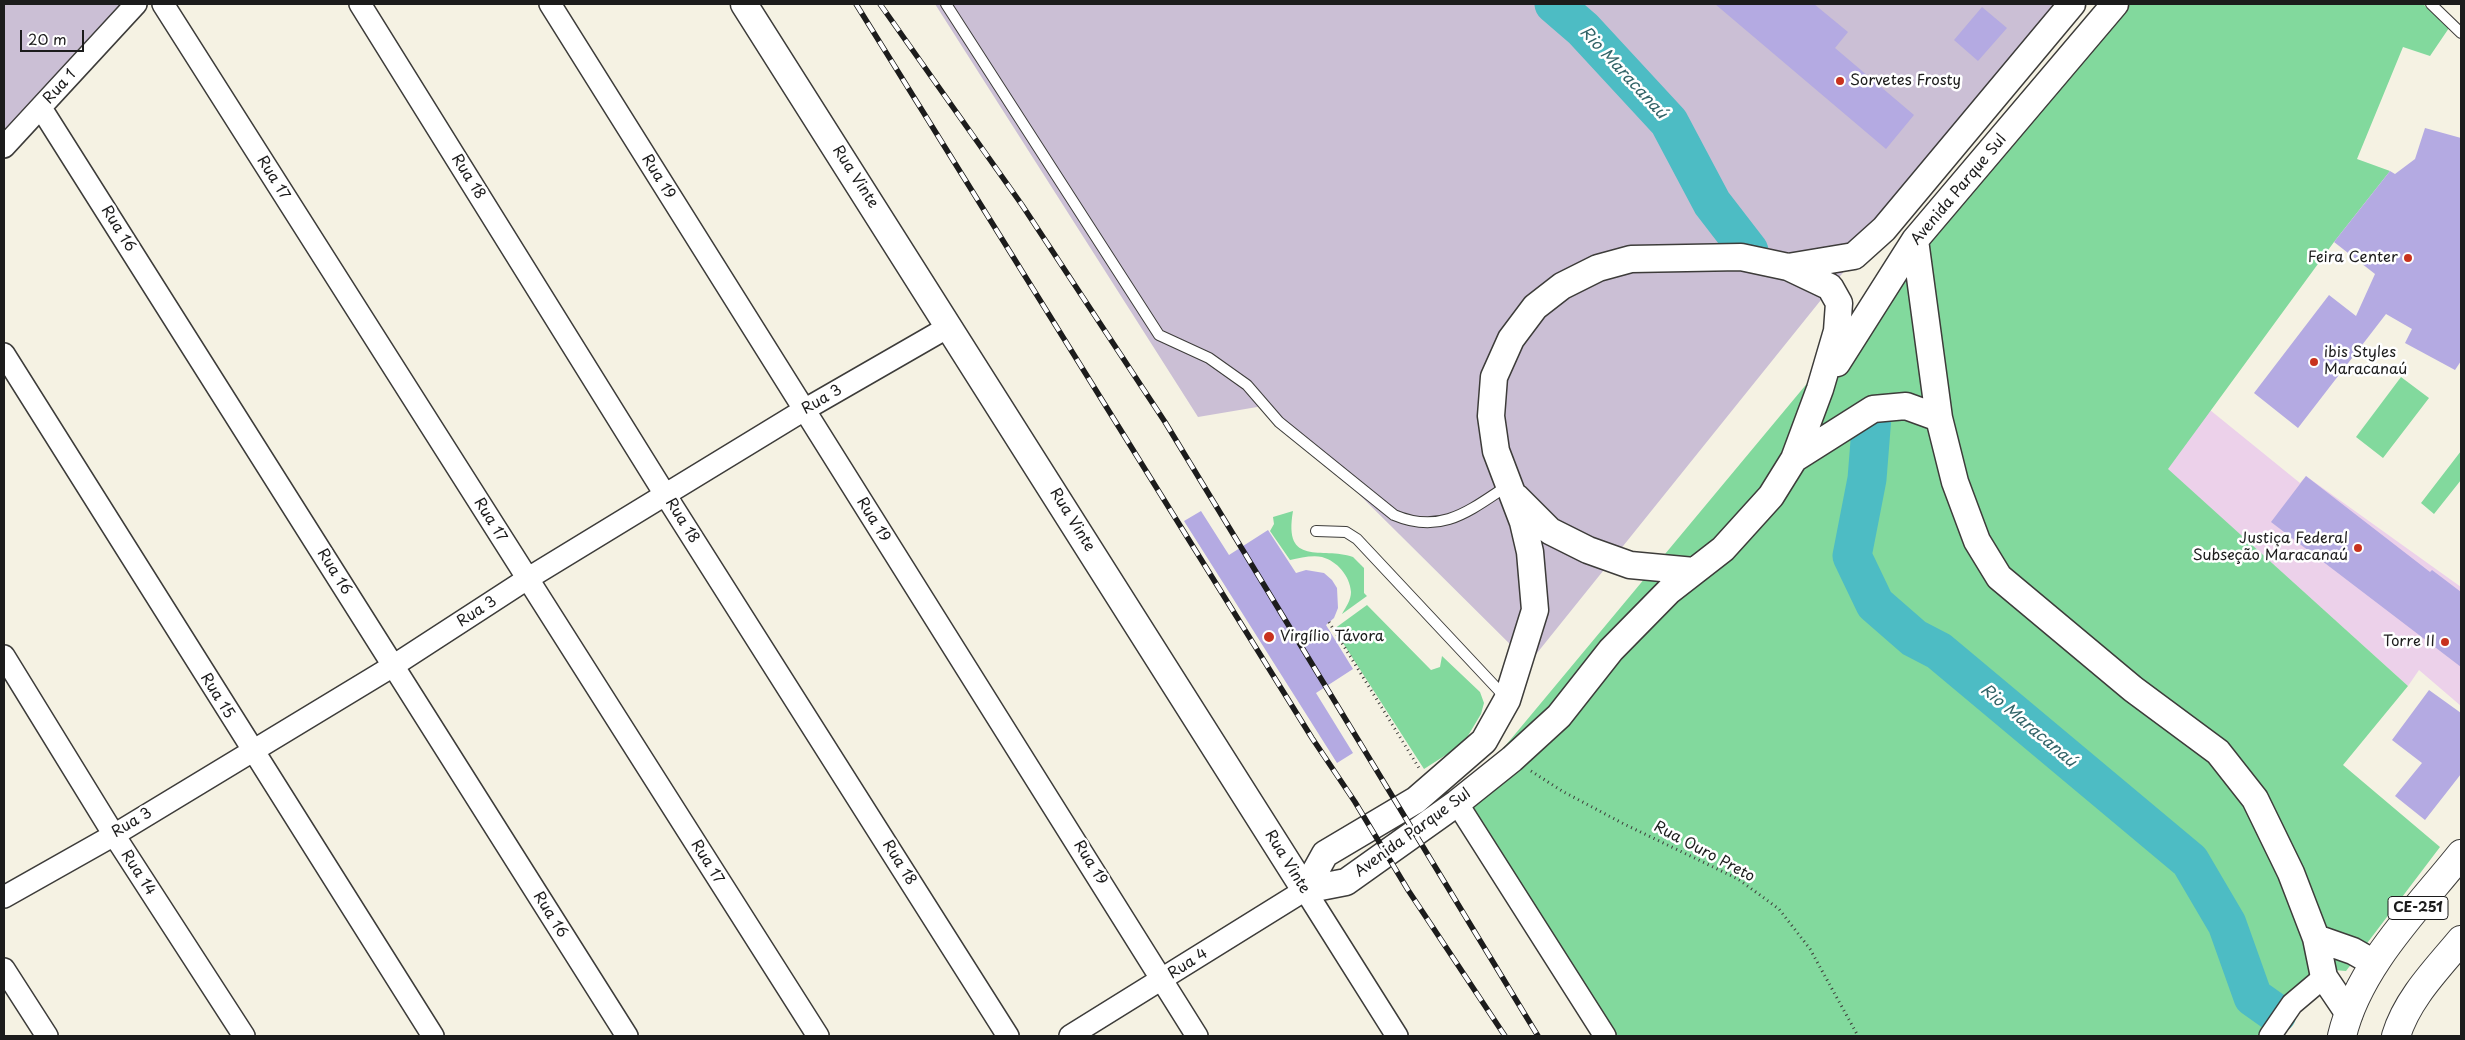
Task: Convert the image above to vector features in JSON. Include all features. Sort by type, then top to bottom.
[{"type":"main road","name":"CE-251","points":[[2345,1025],[2374,963],[2461,854]]},
{"type":"main road","points":[[2396,1036],[2412,1002],[2461,940]]},
{"type":"street","name":"Rua 1","points":[[4,147],[136,4]]},
{"type":"street","name":"Rua 17","points":[[163,4],[818,1036]]},
{"type":"street","name":"Rua 18","points":[[360,4],[666,496],[1008,1036]]},
{"type":"street","name":"Rua 19","points":[[550,4],[1164,980],[1197,1036]]},
{"type":"street","name":"Rua Vinte","points":[[744,4],[950,326],[1397,1036]]},
{"type":"street","name":"Avenida Parque Sul","points":[[1788,267],[1854,256],[1884,229],[2072,4]]},
{"type":"street","name":"Avenida Parque Sul","points":[[1820,389],[1915,240],[2115,4]]},
{"type":"street","name":"Rua 16","points":[[41,108],[627,1036]]},
{"type":"street","points":[[1915,240],[1938,418],[1955,482],[1973,533],[2000,577],[2134,689],[2218,752],[2255,799],[2291,873],[2316,938],[2324,977],[2345,1025]]},
{"type":"street","name":"Avenida Parque Sul","points":[[1741,257],[1788,267],[1830,287],[1840,303],[1837,331],[1820,389],[1794,460],[1771,496],[1724,549],[1669,591],[1624,637],[1559,716],[1512,759],[1457,803],[1346,882],[1305,890],[1325,854],[1416,800],[1484,741],[1507,700],[1535,610],[1530,552],[1523,522],[1496,450],[1491,416],[1494,377],[1511,339],[1535,306],[1562,286],[1598,268],[1631,259],[1741,257]]},
{"type":"street","name":"Rua 3","points":[[4,897],[114,835],[393,666],[527,579],[666,496],[804,410],[950,326]]},
{"type":"street","name":"Rua 15","points":[[4,354],[251,751],[433,1036]]},
{"type":"street","points":[[1794,460],[1873,409],[1906,406],[1938,418]]},
{"type":"street","points":[[1509,488],[1550,531],[1588,550],[1630,565],[1694,571]]},
{"type":"street","name":"Rua 14","points":[[4,656],[114,835],[244,1036]]},
{"type":"street","points":[[1457,803],[1605,1036]]},
{"type":"street","name":"Rua 4","points":[[1070,1036],[1164,980],[1305,890]]},
{"type":"street","points":[[2316,938],[2353,951],[2374,963]]},
{"type":"street","points":[[4,969],[47,1036]]},
{"type":"street","points":[[2270,1036],[2292,1004],[2324,977]]},
{"type":"lane","points":[[946,4],[1159,335],[1209,358],[1247,385],[1278,422],[1394,515],[1410,522],[1435,523],[1458,517],[1509,488]]},
{"type":"lane","points":[[2431,4],[2461,33]]},
{"type":"lane","points":[[1316,531],[1346,532],[1357,538],[1507,700]]},
{"type":"path","points":[[1329,622],[1413,758]]},
{"type":"path","name":"Rua Ouro Preto","points":[[1512,759],[1562,791],[1738,879],[1779,909],[1810,949],[1858,1036]]},
{"type":"shaded area","points":[[4,4],[123,4],[4,137]]},
{"type":"shaded area","points":[[935,4],[2059,4],[1529,663],[1269,405],[1198,417]]},
{"type":"shaded area","points":[[2210,410],[2300,483],[2306,476],[2461,587],[2461,706],[2419,670],[2408,686],[2167,469]]},
{"type":"green space","points":[[2123,4],[2423,4],[2449,28],[2430,56],[2403,47],[2357,159],[2390,171],[2334,242],[2168,469],[2408,686],[2343,765],[2440,847],[2346,971],[2322,969],[2282,1036],[1606,1036],[1455,795],[1506,745]]},
{"type":"green space","points":[[2401,377],[2429,398],[2383,458],[2356,437]]},
{"type":"green space","points":[[2461,451],[2461,480],[2434,514],[2421,503]]},
{"type":"green space","points":[[1293,511],[1291,529],[1294,541],[1299,548],[1318,553],[1341,554],[1353,557],[1364,568],[1364,593],[1367,596],[1342,614],[1349,601],[1351,592],[1348,580],[1342,570],[1328,559],[1318,556],[1290,560],[1270,531],[1274,524],[1273,517]]},
{"type":"green space","points":[[1367,605],[1431,670],[1440,667],[1442,656],[1480,692],[1484,703],[1481,714],[1463,744],[1424,769],[1334,629]]},
{"type":"building","name":"Sorvetes Frosty","points":[[1715,4],[1814,4],[1848,32],[1835,48],[1914,115],[1886,149]]},
{"type":"building","points":[[1982,7],[2007,28],[1978,61],[1954,40]]},
{"type":"building","name":"Feira Center","points":[[2425,128],[2461,138],[2461,361],[2455,370],[2405,343],[2412,329],[2386,314],[2298,428],[2254,393],[2329,295],[2356,316],[2375,274],[2334,242],[2390,171],[2395,174],[2415,159]]},
{"type":"building","points":[[2306,476],[2430,572],[2432,570],[2461,592],[2461,667],[2271,522]]},
{"type":"building","points":[[1201,511],[1229,555],[1268,530],[1296,573],[1306,570],[1324,573],[1337,588],[1338,608],[1334,618],[1326,625],[1353,669],[1316,693],[1353,753],[1337,763],[1184,521]]},
{"type":"building","points":[[2429,690],[2461,713],[2461,774],[2425,820],[2395,796],[2422,763],[2392,740]]},
{"type":"waterway","name":"Rio Maracanaú","points":[[1554,4],[1583,29],[1669,122],[1712,203],[1749,251]]},
{"type":"waterway","name":"Rio Maracanaú","points":[[1872,416],[1867,479],[1852,556],[1875,604],[1914,638],[1939,651],[2190,861],[2227,924],[2253,997],[2277,1014]]},
{"type":"railway","points":[[856,4],[1312,738],[1355,802],[1408,890],[1505,1036]]},
{"type":"railway","points":[[880,4],[1022,205],[1165,422],[1538,1036]]},
{"type":"place","name":"Sorvetes Frosty","points":[[1840,81]]},
{"type":"place","name":"Feira Center","points":[[2408,258]]},
{"type":"place","name":"ibis Styles Maracanaú","points":[[2314,362]]},
{"type":"place","name":"Justiça Federal Subseção Maracanaú","points":[[2358,548]]},
{"type":"place","name":"Virgílio Távora","points":[[1269,637]]},
{"type":"place","name":"Torre II","points":[[2445,642]]}]
